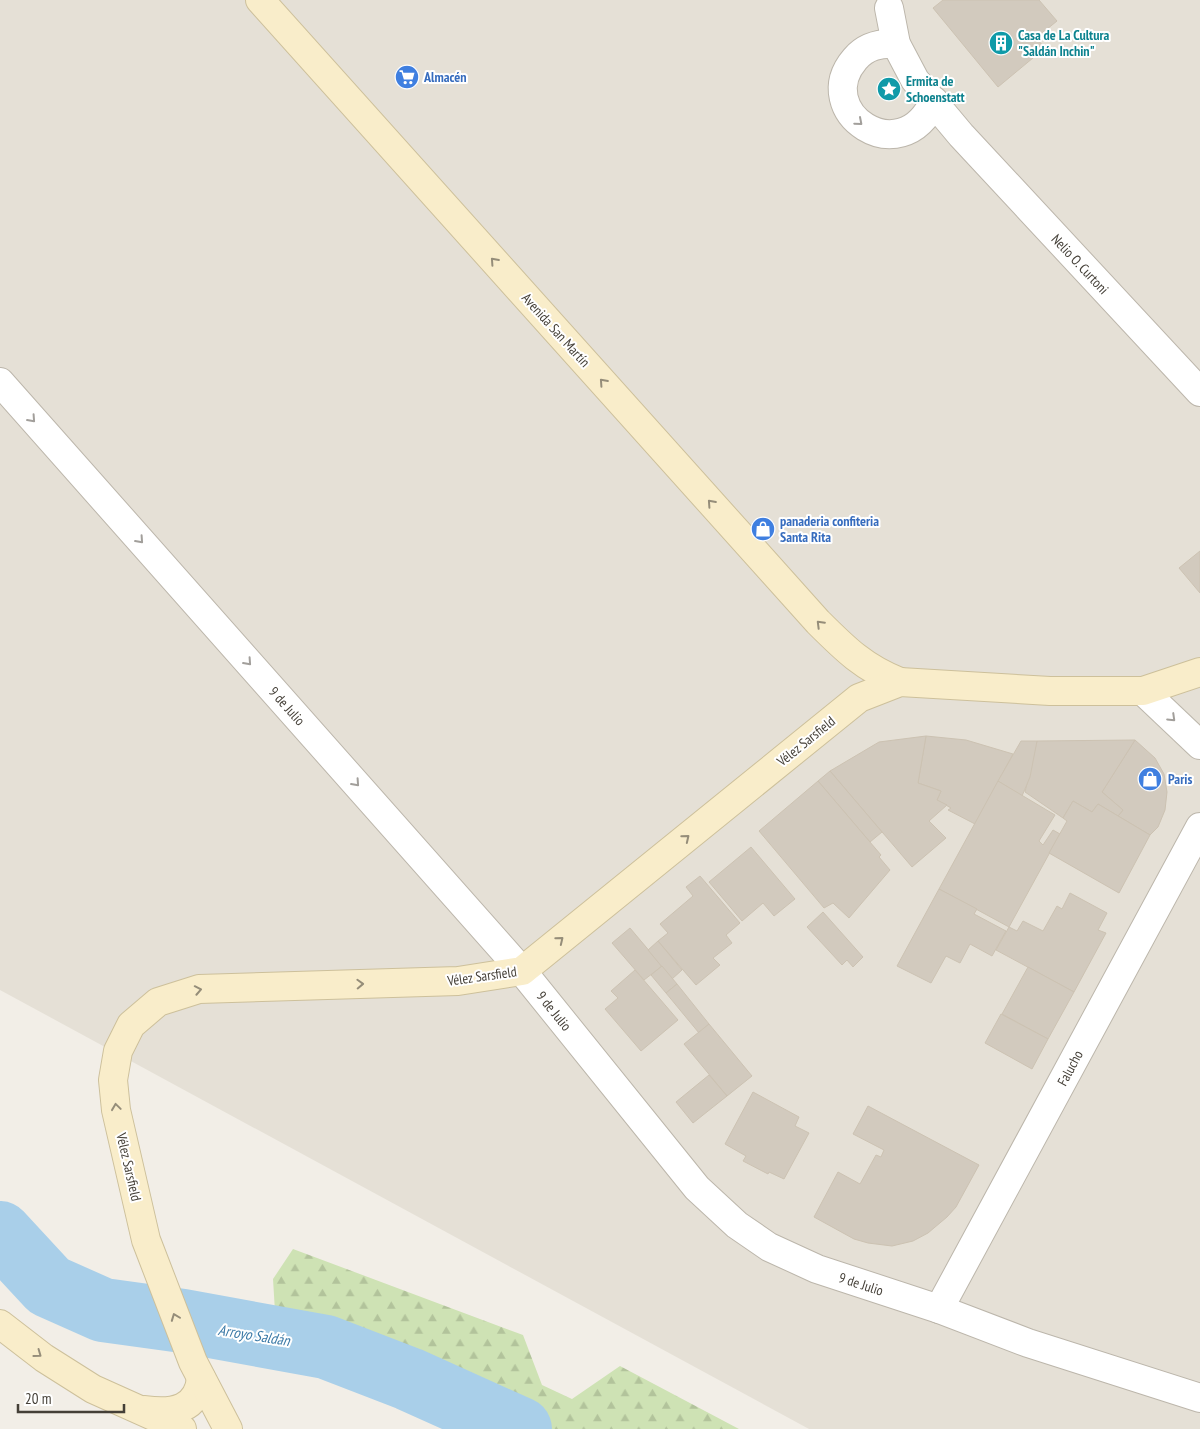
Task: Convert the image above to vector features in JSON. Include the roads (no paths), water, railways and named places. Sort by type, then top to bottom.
[{"type":"main road","name":"Avenida San Martín","points":[[260,0],[818,622],[855,658],[877,673],[900,682]]},
{"type":"main road","points":[[855,658],[859,698]]},
{"type":"main road","name":"Vélez Sarsfield","points":[[228,1429],[197,1370],[146,1240],[116,1110],[113,1080],[118,1052],[131,1026],[158,1002],[199,989],[458,981],[522,971],[859,698],[900,682],[1050,691],[1144,691],[1200,672]]},
{"type":"main road","points":[[0,1324],[44,1358],[93,1389],[139,1408],[182,1429]]},
{"type":"main road","points":[[139,1408],[168,1412],[190,1403],[198,1394],[197,1370]]},
{"type":"street","name":"Nelio O. Curtoni","points":[[890,4],[896,44],[915,80],[934,100],[961,136],[1200,392]]},
{"type":"street","name":"Nelio O. Curtoni","points":[[890,4],[860,53],[850,65],[844,79],[843,95],[848,110],[857,122],[870,131],[886,135],[901,133],[915,127],[961,136]]},
{"type":"street","points":[[860,53],[883,43],[896,44]]},
{"type":"street","points":[[915,127],[927,115],[934,100]]},
{"type":"street","name":"9 de Julio","points":[[0,382],[522,971],[697,1188],[737,1225],[769,1248],[817,1269],[939,1309],[1028,1343],[1200,1398]]},
{"type":"street","points":[[1144,691],[1200,745]]},
{"type":"street","name":"Falucho","points":[[939,1309],[1200,827]]},
{"type":"waterway","name":"Arroyo Saldán","points":[[0,1233],[49,1286],[103,1310],[183,1321],[326,1347],[409,1379],[520,1429]]},
{"type":"place","name":"Casa de La Cultura \"Saldán Inchin\"","points":[[1001,43]]},
{"type":"place","name":"Almacén","points":[[407,77]]},
{"type":"place","name":"Ermita de Schoenstatt","points":[[889,89]]},
{"type":"place","name":"panaderia confiteria Santa Rita","points":[[763,529]]},
{"type":"place","name":"Paris","points":[[1150,779]]}]
